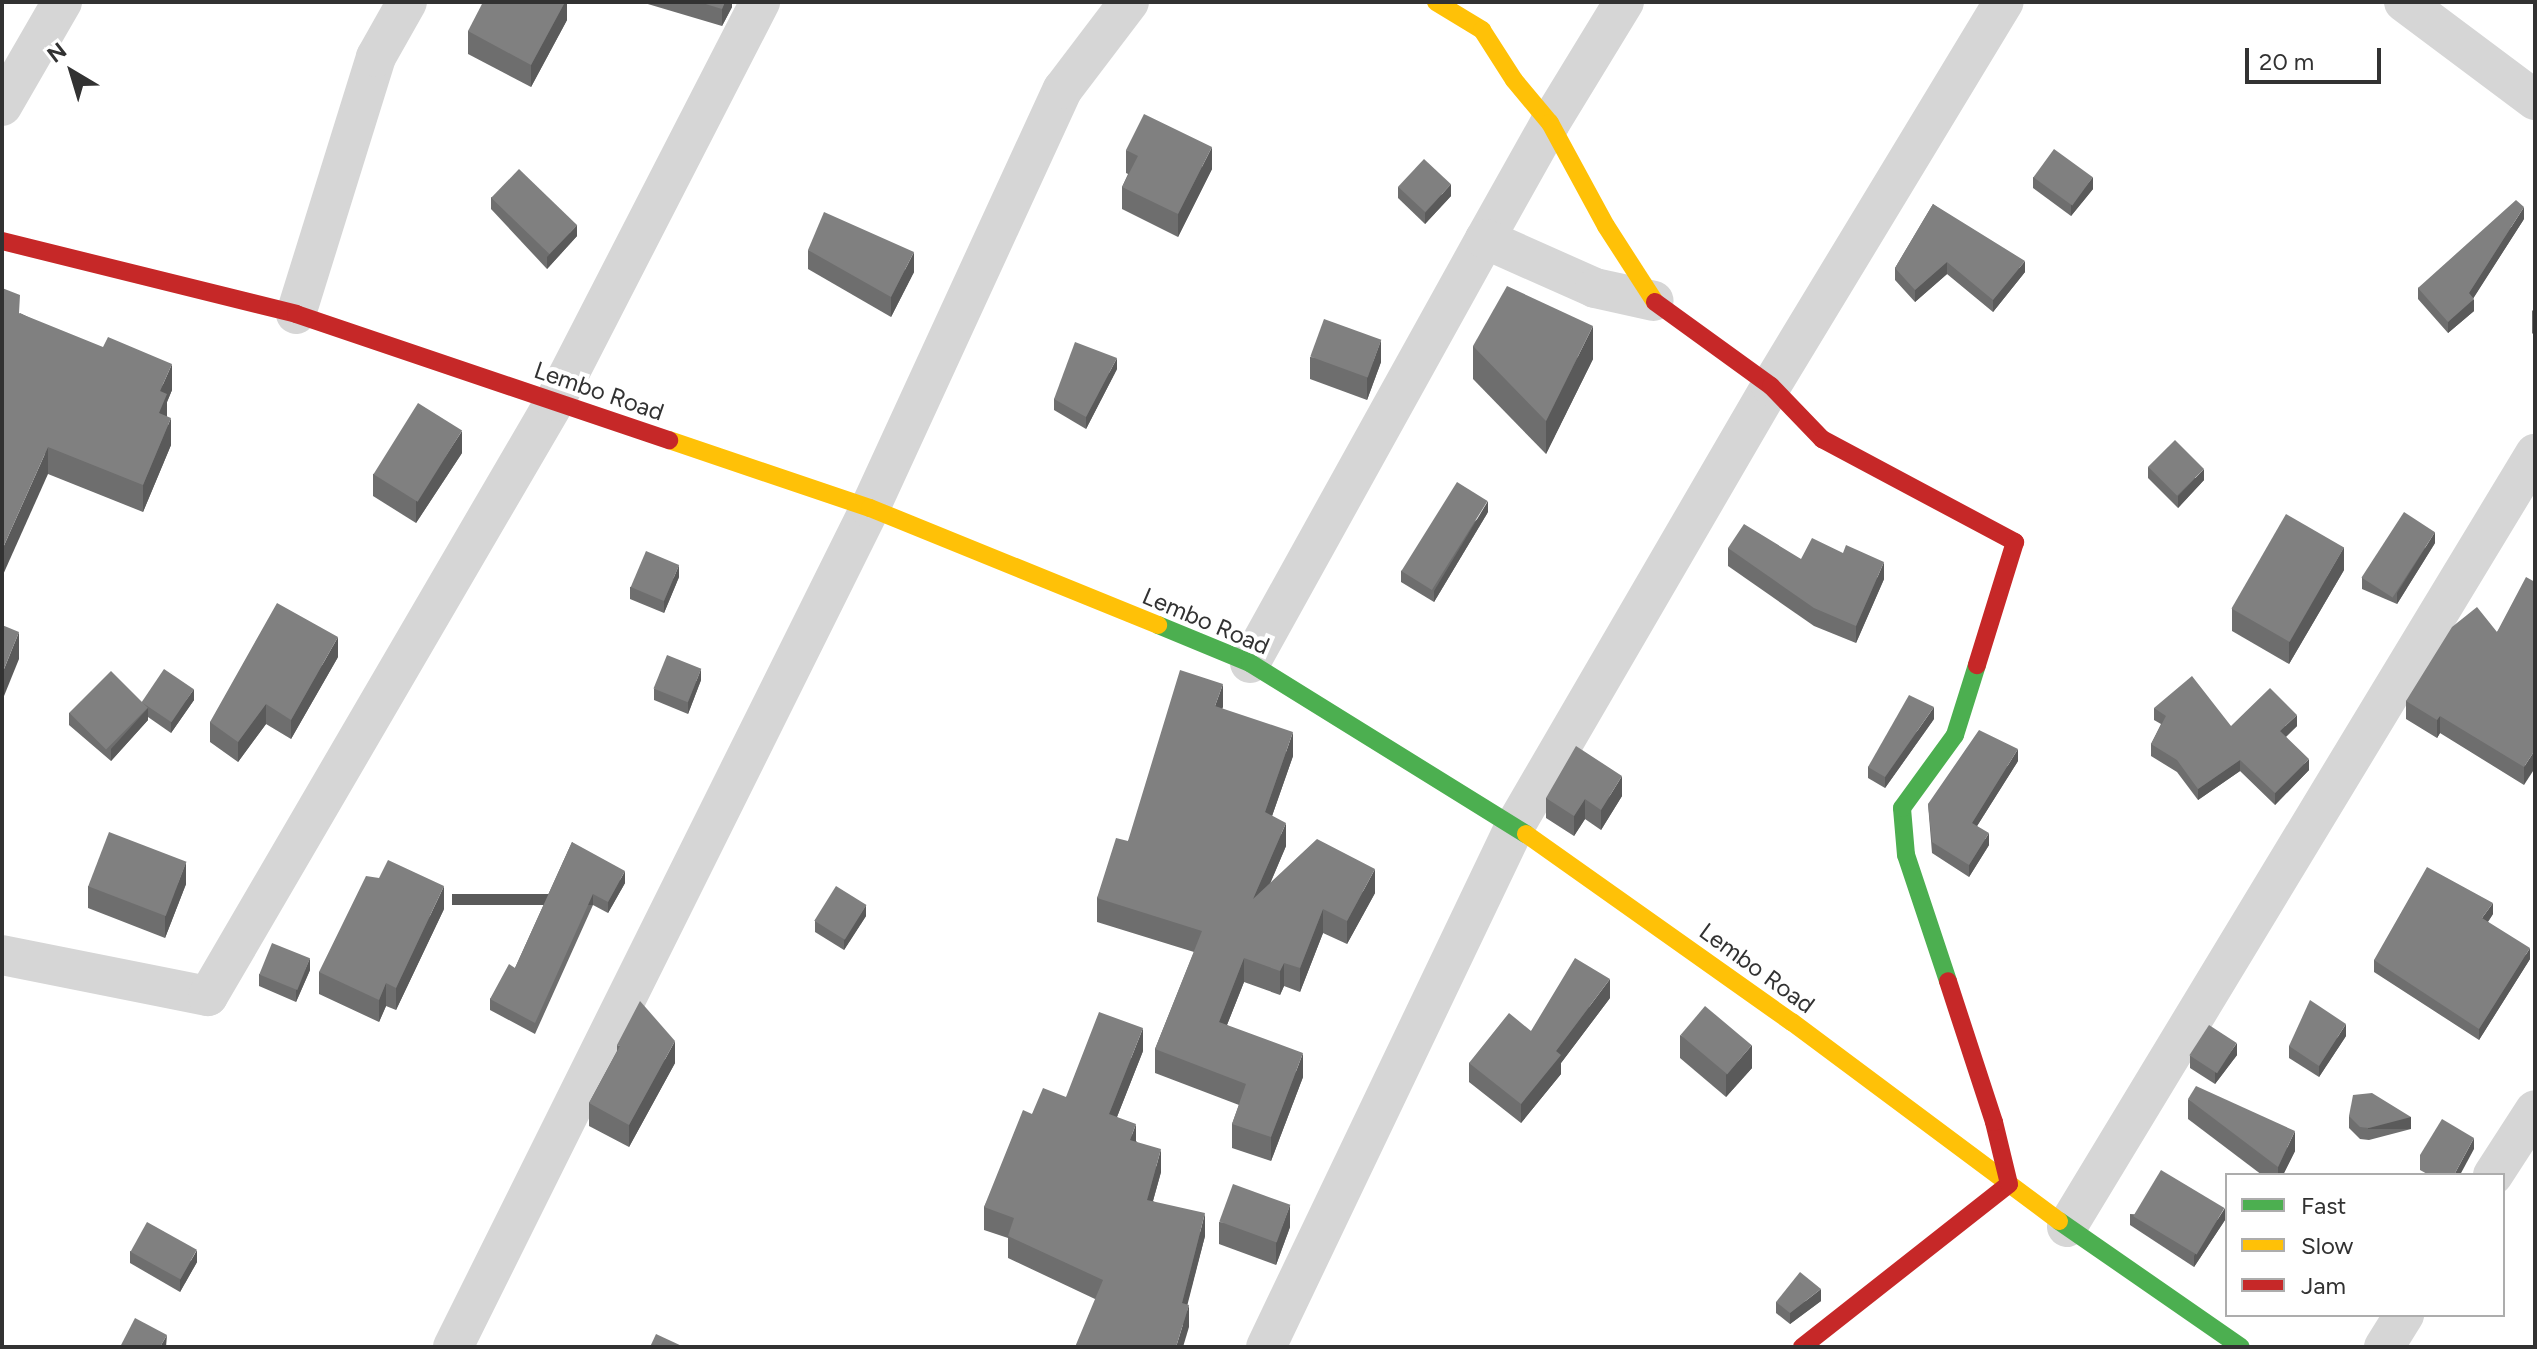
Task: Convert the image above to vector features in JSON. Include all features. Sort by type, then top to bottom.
[{"type":"street","points":[[2,106],[62,2]]},
{"type":"street","points":[[296,314],[376,57],[407,2]]},
{"type":"street","points":[[2,955],[208,996],[555,401],[760,2]]},
{"type":"street","points":[[453,1347],[870,508],[1063,89],[1129,2]]},
{"type":"street","points":[[1436,2],[1482,30],[1514,80],[1550,123],[1606,226],[1654,301],[1771,386],[1822,439],[2015,542],[1955,735],[1902,808],[1906,855],[1994,1122],[2009,1184],[1802,1347]]},
{"type":"street","points":[[1250,663],[1550,123],[1624,2]]},
{"type":"street","points":[[1266,1347],[1515,826],[1771,386],[2004,2]]},
{"type":"street","points":[[2422,6],[2535,100]]},
{"type":"street","points":[[1485,239],[1595,288],[1654,301]]},
{"type":"street","name":"Lembo Road","points":[[2,241],[296,314],[555,401],[870,508],[1250,663],[1515,826],[1792,1022],[2067,1227],[2241,1347]]},
{"type":"street","points":[[2067,1227],[2535,454]]},
{"type":"street","points":[[2494,1173],[2535,1110]]},
{"type":"street","points":[[2384,1347],[2403,1317]]},
{"type":"building","points":[[483,2],[565,2],[531,65],[468,31]]},
{"type":"building","points":[[699,2],[725,2],[722,9]]},
{"type":"building","points":[[1144,114],[1212,147],[1178,214],[1122,187],[1138,156],[1126,150]]},
{"type":"building","points":[[2054,149],[2093,177],[2072,206],[2033,177]]},
{"type":"building","points":[[1424,159],[1451,184],[1425,212],[1398,187]]},
{"type":"building","points":[[519,169],[577,225],[549,254],[491,198]]},
{"type":"building","points":[[2516,200],[2524,207],[2469,293],[2474,299],[2448,322],[2418,288]]},
{"type":"building","points":[[1933,204],[2025,261],[1993,300],[1947,262],[1915,290],[1895,268]]},
{"type":"building","points":[[824,212],[914,252],[891,297],[808,250]]},
{"type":"building","points":[[1507,286],[1593,326],[1546,421],[1473,346]]},
{"type":"building","points":[[2,288],[20,295],[19,313],[103,347],[108,337],[172,364],[160,391],[167,394],[159,413],[171,418],[143,485],[48,447],[2,550]]},
{"type":"building","points":[[1324,319],[1381,340],[1368,377],[1310,357]]},
{"type":"building","points":[[1075,342],[1117,358],[1086,417],[1054,399]]},
{"type":"building","points":[[418,403],[462,431],[418,502],[373,474]]},
{"type":"building","points":[[2175,440],[2204,469],[2177,496],[2148,467]]},
{"type":"building","points":[[1457,482],[1488,501],[1432,590],[1401,571]]},
{"type":"building","points":[[2404,512],[2435,532],[2393,598],[2362,577]]},
{"type":"building","points":[[2286,514],[2344,548],[2290,642],[2232,608]]},
{"type":"building","points":[[1744,524],[1801,559],[1812,538],[1843,553],[1846,545],[1884,562],[1856,626],[1814,608],[1728,548]]},
{"type":"building","points":[[646,551],[679,565],[664,601],[631,587]]},
{"type":"building","points":[[2526,577],[2535,582],[2535,750],[2524,767],[2440,716],[2437,720],[2406,701],[2452,627],[2477,607],[2497,632]]},
{"type":"building","points":[[277,603],[338,637],[291,720],[266,704],[238,742],[210,722]]},
{"type":"building","points":[[2,625],[19,632],[2,674]]},
{"type":"building","points":[[667,655],[701,669],[688,702],[654,688]]},
{"type":"building","points":[[164,669],[194,689],[171,722],[142,702]]},
{"type":"building","points":[[1180,670],[1223,684],[1215,706],[1293,732],[1265,812],[1286,823],[1253,899],[1317,839],[1375,869],[1347,921],[1323,909],[1300,968],[1284,963],[1280,971],[1244,958],[1219,1022],[1303,1053],[1271,1137],[1232,1124],[1246,1084],[1155,1049],[1202,931],[1097,898],[1116,838],[1128,841]]},
{"type":"building","points":[[111,671],[148,708],[106,749],[69,713]]},
{"type":"building","points":[[2192,676],[2231,726],[2270,688],[2297,715],[2280,731],[2309,759],[2275,793],[2240,760],[2198,789],[2177,760],[2151,744],[2166,716],[2154,708]]},
{"type":"building","points":[[1909,695],[1934,707],[1885,777],[1868,767]]},
{"type":"building","points":[[1979,730],[2018,749],[1972,823],[1989,833],[1969,865],[1932,842],[1928,804]]},
{"type":"building","points":[[1576,746],[1622,776],[1601,810],[1585,799],[1574,816],[1546,798]]},
{"type":"building","points":[[109,832],[186,862],[166,916],[88,886]]},
{"type":"building","points":[[572,842],[625,871],[608,902],[593,894],[535,1023],[490,999],[509,964],[515,968]]},
{"type":"building","points":[[388,860],[444,886],[396,988],[386,983],[379,1000],[319,972],[366,876],[379,878]]},
{"type":"building","points":[[2427,867],[2493,903],[2482,918],[2530,948],[2479,1029],[2374,960]]},
{"type":"building","points":[[836,886],[867,905],[845,940],[814,921]]},
{"type":"building","points":[[272,943],[310,958],[297,990],[259,975]]},
{"type":"building","points":[[1575,958],[1610,979],[1556,1051],[1561,1055],[1521,1104],[1469,1063],[1509,1013],[1531,1031]]},
{"type":"building","points":[[2310,1000],[2346,1024],[2319,1066],[2289,1046]]},
{"type":"building","points":[[640,1001],[675,1041],[629,1125],[589,1103]]},
{"type":"building","points":[[1705,1006],[1752,1045],[1727,1074],[1681,1035]]},
{"type":"building","points":[[1099,1012],[1143,1028],[1109,1114],[1136,1124],[1130,1140],[1161,1149],[1147,1200],[1205,1213],[1182,1303],[1189,1305],[1176,1347],[1075,1347],[1103,1280],[1008,1236],[1014,1218],[984,1207],[1023,1110],[1032,1114],[1043,1088],[1066,1097]]},
{"type":"building","points":[[2209,1025],[2237,1043],[2217,1073],[2189,1055]]},
{"type":"building","points":[[2196,1086],[2295,1131],[2278,1167],[2188,1099]]},
{"type":"building","points":[[2372,1093],[2411,1117],[2369,1128],[2360,1127],[2349,1116],[2353,1095]]},
{"type":"building","points":[[2442,1119],[2474,1138],[2455,1173],[2425,1173],[2420,1170],[2420,1155]]},
{"type":"building","points":[[2161,1170],[2224,1208],[2197,1254],[2133,1216]]},
{"type":"building","points":[[1233,1184],[1290,1205],[1277,1242],[1219,1222]]},
{"type":"building","points":[[147,1222],[197,1250],[180,1279],[131,1252]]},
{"type":"building","points":[[1800,1272],[1821,1289],[1790,1313],[1776,1302]]},
{"type":"building","points":[[135,1318],[167,1335],[160,1347],[120,1347]]},
{"type":"building","points":[[656,1334],[684,1347],[650,1347]]},
{"type":"traffic: fast","points":[[1158,625],[1250,663],[1526,834]]},
{"type":"traffic: fast","points":[[1948,981],[1906,855],[1902,808],[1955,735],[1977,665]]},
{"type":"traffic: fast","points":[[2059,1221],[2241,1347]]},
{"type":"traffic: slow","points":[[1436,2],[1482,30],[1514,80],[1550,123],[1606,226],[1655,302]]},
{"type":"traffic: slow","points":[[669,440],[870,508],[1158,625]]},
{"type":"traffic: slow","points":[[1526,834],[1792,1022],[2059,1221]]},
{"type":"traffic: jam","points":[[2,241],[296,314],[669,440]]},
{"type":"traffic: jam","points":[[1655,302],[1771,386],[1822,439],[2015,542],[1977,665]]},
{"type":"traffic: jam","points":[[1802,1347],[2009,1184],[1994,1122],[1948,981]]}]
